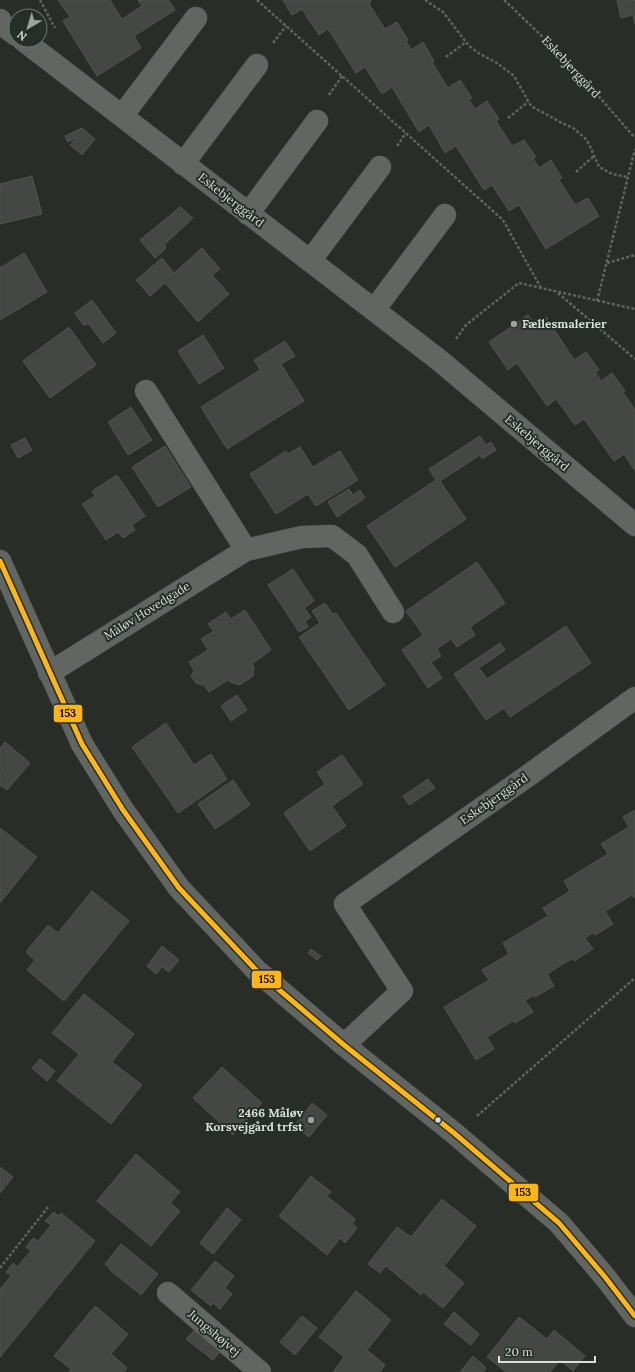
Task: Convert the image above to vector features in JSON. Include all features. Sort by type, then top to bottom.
[{"type":"street","points":[[122,116],[196,18]]},
{"type":"street","points":[[0,20],[8,29]]},
{"type":"street","name":"Eskebjerggård","points":[[33,48],[439,360],[635,525]]},
{"type":"street","points":[[183,164],[257,65]]},
{"type":"street","points":[[248,214],[317,121]]},
{"type":"street","points":[[310,261],[380,167]]},
{"type":"street","points":[[374,310],[445,215]]},
{"type":"street","points":[[146,391],[246,550]]},
{"type":"street","name":"Måløv Hovedgade","points":[[49,672],[246,550],[302,537],[332,536],[357,555],[393,612]]},
{"type":"street","points":[[0,561],[82,744],[123,810],[179,888],[257,971],[344,1045],[454,1133],[559,1224],[605,1277],[635,1316]]},
{"type":"street","name":"Eskebjerggård","points":[[344,1045],[402,991],[345,904],[529,775],[635,698]]},
{"type":"street","name":"Jungshøjvej","points":[[168,1293],[260,1372]]},
{"type":"path","points":[[257,0],[503,220],[541,288]]},
{"type":"path","points":[[425,0],[443,12],[469,46],[497,63],[514,76],[531,106],[573,128],[584,137],[589,144],[599,167],[612,174],[628,177]]},
{"type":"path","name":"Eskebjerggård","points":[[504,0],[568,61],[635,138]]},
{"type":"path","points":[[446,57],[466,42]]},
{"type":"path","points":[[508,118],[528,102]]},
{"type":"path","points":[[597,301],[635,149]]},
{"type":"path","points":[[576,172],[594,156]]},
{"type":"path","points":[[606,263],[635,255]]},
{"type":"path","points":[[439,360],[466,325],[519,283],[635,310]]},
{"type":"path","points":[[556,292],[635,359]]},
{"type":"path","points":[[454,1133],[486,1109],[635,978]]},
{"type":"path","points":[[0,1268],[48,1207]]},
{"type":"building","points":[[58,0],[110,0],[122,19],[142,6],[138,0],[168,0],[175,10],[134,36],[141,48],[97,76],[63,21],[70,17]]},
{"type":"building","points":[[283,0],[370,0],[371,2],[369,4],[385,29],[397,22],[408,40],[406,41],[411,50],[423,42],[434,61],[432,62],[448,88],[460,80],[472,98],[469,100],[475,109],[487,101],[499,119],[496,121],[512,146],[524,140],[536,157],[533,159],[539,168],[551,160],[562,178],[559,180],[575,205],[588,198],[599,216],[546,249],[519,205],[509,211],[492,185],[484,190],[456,146],[445,153],[429,125],[419,132],[392,87],[382,94],[365,67],[356,73],[328,29],[319,35],[302,9],[292,15]]},
{"type":"building","points":[[617,0],[635,0],[635,24],[633,15],[621,18]]},
{"type":"building","points":[[82,128],[95,139],[82,155],[70,145],[77,137],[68,142],[65,136]]},
{"type":"building","points":[[32,176],[42,214],[0,224],[0,184]]},
{"type":"building","points":[[180,207],[193,218],[164,245],[166,248],[155,258],[140,240]]},
{"type":"building","points":[[202,248],[220,269],[212,275],[229,294],[198,322],[165,283],[150,296],[136,280],[162,258],[174,273]]},
{"type":"building","points":[[24,253],[47,292],[0,320],[0,268]]},
{"type":"building","points":[[92,300],[116,333],[103,343],[88,323],[84,326],[75,313]]},
{"type":"building","points":[[528,315],[535,325],[546,317],[574,360],[586,352],[599,370],[595,372],[601,381],[612,373],[625,391],[623,392],[635,410],[635,471],[624,454],[614,461],[584,419],[575,425],[556,399],[547,406],[517,363],[508,370],[489,342]]},
{"type":"building","points":[[69,327],[96,365],[50,398],[23,361]]},
{"type":"building","points":[[203,335],[224,368],[199,384],[178,351]]},
{"type":"building","points":[[285,341],[295,356],[281,364],[304,401],[227,449],[201,407],[260,370],[254,360]]},
{"type":"building","points":[[131,407],[152,440],[128,455],[108,422]]},
{"type":"building","points":[[480,436],[486,445],[491,442],[496,450],[482,459],[480,455],[440,481],[466,519],[395,567],[367,526],[436,480],[429,469]]},
{"type":"building","points":[[25,438],[32,450],[18,458],[11,445]]},
{"type":"building","points":[[165,446],[191,487],[158,507],[132,467]]},
{"type":"building","points":[[300,447],[313,467],[340,451],[358,480],[316,506],[308,494],[276,514],[250,474],[286,451],[288,454]]},
{"type":"building","points":[[117,475],[145,516],[132,525],[135,530],[123,538],[118,532],[106,540],[82,504],[95,496],[92,491]]},
{"type":"building","points":[[349,489],[353,495],[360,490],[365,498],[337,517],[328,502]]},
{"type":"building","points":[[477,562],[505,603],[470,627],[475,635],[457,647],[451,639],[437,649],[441,656],[431,662],[442,678],[428,688],[402,650],[423,635],[406,611]]},
{"type":"building","points":[[293,569],[314,601],[304,608],[311,617],[305,621],[308,627],[299,632],[268,585]]},
{"type":"building","points":[[325,603],[333,614],[336,613],[385,685],[349,710],[299,637],[320,623],[312,611]]},
{"type":"building","points":[[245,610],[271,650],[252,664],[254,667],[253,676],[240,685],[228,680],[209,692],[203,684],[196,683],[191,676],[194,670],[189,662],[208,650],[201,639],[214,631],[208,624],[226,612],[231,619]]},
{"type":"building","points":[[566,626],[591,663],[510,717],[504,708],[486,720],[454,674],[500,643],[505,650],[479,668],[487,679]]},
{"type":"building","points":[[237,695],[247,710],[231,721],[221,706]]},
{"type":"building","points":[[166,723],[194,765],[211,754],[227,779],[178,813],[132,747]]},
{"type":"building","points":[[5,742],[30,763],[7,790],[0,785],[0,772],[2,770],[0,769],[0,748]]},
{"type":"building","points":[[342,755],[363,784],[332,806],[346,826],[310,851],[284,813],[325,784],[317,772]]},
{"type":"building","points":[[428,779],[435,788],[409,805],[403,796]]},
{"type":"building","points":[[233,780],[250,805],[215,829],[198,804]]},
{"type":"building","points":[[635,810],[635,897],[634,898],[632,895],[605,911],[613,924],[595,935],[594,932],[585,938],[593,949],[574,961],[573,958],[547,974],[554,986],[535,997],[534,995],[525,1000],[533,1012],[515,1023],[513,1021],[487,1037],[494,1049],[476,1060],[444,1007],[489,980],[482,970],[509,954],[503,943],[548,916],[543,908],[570,891],[564,881],[608,854],[601,844],[629,827],[623,817]]},
{"type":"building","points":[[0,828],[37,857],[0,903]]},
{"type":"building","points":[[92,891],[129,921],[64,1001],[27,970],[35,960],[26,952],[48,925],[58,933]]},
{"type":"building","points":[[162,946],[179,960],[169,972],[162,967],[156,974],[147,966]]},
{"type":"building","points":[[311,949],[321,956],[317,960],[308,953]]},
{"type":"building","points":[[84,994],[134,1034],[112,1062],[142,1085],[111,1124],[57,1081],[79,1054],[52,1033]]},
{"type":"building","points":[[40,1059],[55,1071],[47,1081],[32,1068]]},
{"type":"building","points":[[222,1067],[262,1103],[233,1135],[193,1098]]},
{"type":"building","name":"2466 Måløv Korsvejgård trfst","points":[[312,1103],[327,1115],[309,1137],[294,1126]]},
{"type":"building","points":[[136,1154],[180,1192],[170,1203],[180,1211],[151,1246],[97,1201]]},
{"type":"building","points":[[0,1167],[13,1177],[0,1193]]},
{"type":"building","points":[[311,1176],[331,1192],[327,1196],[355,1219],[352,1224],[357,1228],[345,1243],[340,1238],[327,1255],[279,1216]]},
{"type":"building","points":[[442,1199],[476,1226],[444,1266],[464,1283],[443,1308],[423,1292],[421,1295],[386,1266],[380,1273],[368,1264],[397,1227],[411,1237]]},
{"type":"building","points":[[227,1208],[241,1220],[213,1254],[200,1243]]},
{"type":"building","points":[[54,1212],[58,1216],[61,1213],[95,1241],[0,1357],[0,1289],[11,1276],[6,1272],[13,1263],[17,1267],[31,1251],[26,1247],[33,1238],[38,1241],[51,1225],[45,1221]]},
{"type":"building","points":[[121,1244],[158,1274],[141,1295],[110,1270],[111,1269],[105,1264]]},
{"type":"building","points":[[215,1261],[234,1276],[225,1288],[232,1294],[220,1309],[213,1303],[211,1306],[191,1290]]},
{"type":"building","points":[[356,1291],[391,1320],[367,1350],[385,1365],[380,1372],[333,1372],[344,1357],[319,1337]]},
{"type":"building","points":[[95,1306],[128,1334],[111,1354],[127,1368],[124,1372],[69,1372],[71,1369],[54,1356]]},
{"type":"building","points":[[454,1312],[479,1334],[471,1345],[444,1324]]},
{"type":"building","points":[[302,1316],[317,1328],[295,1355],[280,1342]]},
{"type":"building","points":[[519,1317],[547,1339],[554,1330],[585,1356],[573,1371],[560,1360],[550,1372],[506,1372],[487,1357]]},
{"type":"building","points":[[198,1326],[224,1347],[213,1360],[186,1339]]},
{"type":"building","points":[[473,1356],[486,1368],[483,1372],[460,1372]]},
{"type":"transit line","name":"153","points":[[0,561],[82,744],[123,810],[179,888],[257,971],[344,1045],[454,1133],[559,1223],[605,1277],[635,1316]]},
{"type":"place","name":"Fællesmalerier","points":[[514,324]]},
{"type":"place","name":"2466 Måløv Korsvejgård trfst","points":[[311,1120]]}]
